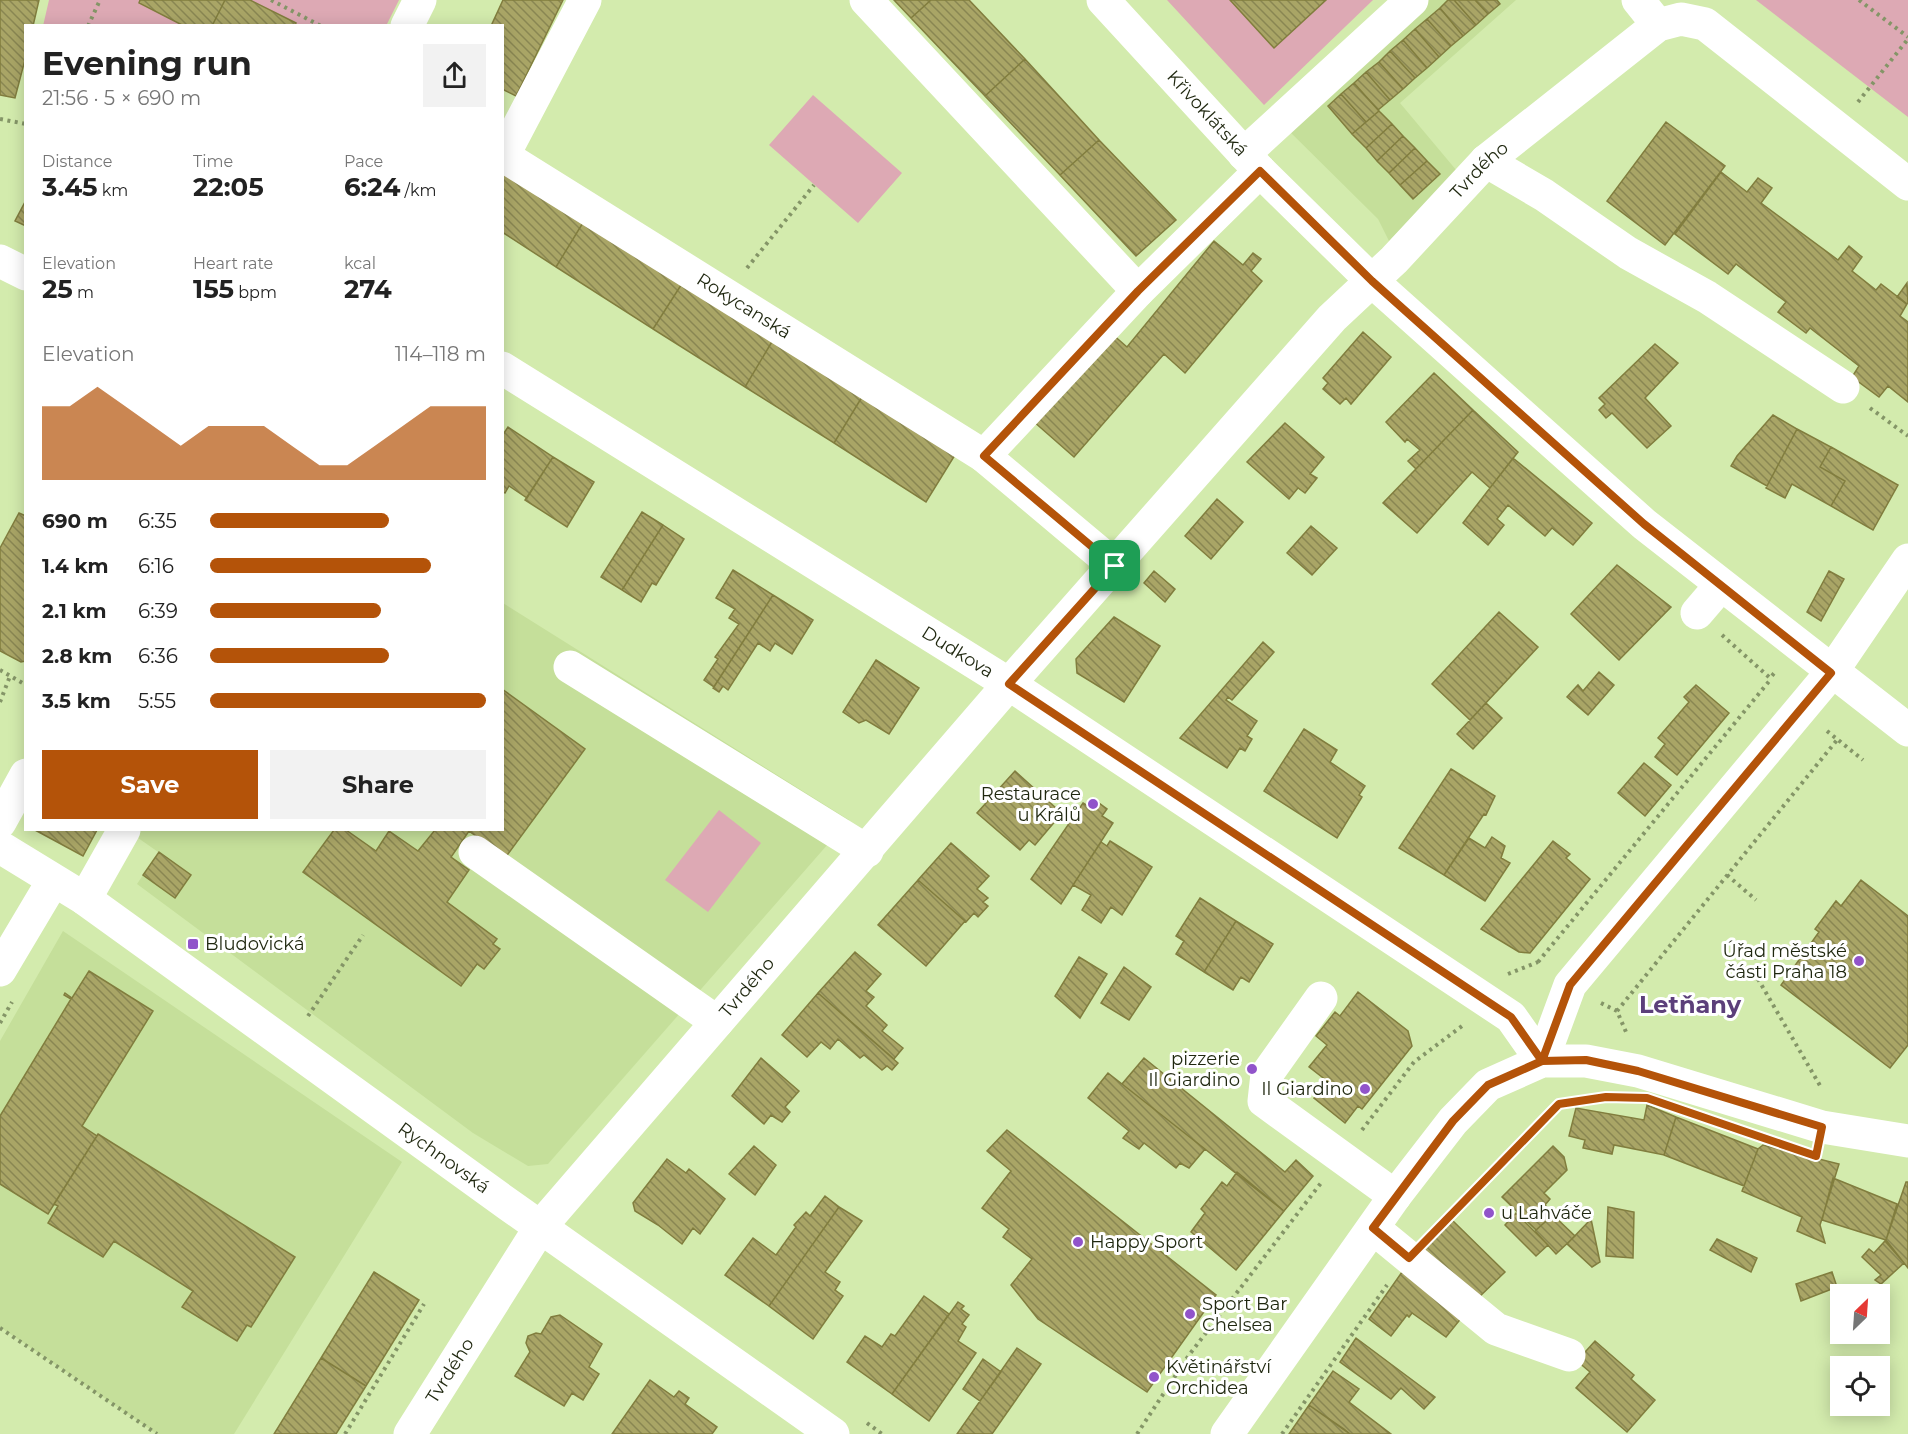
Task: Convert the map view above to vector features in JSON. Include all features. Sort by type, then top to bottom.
[{"type":"street","points":[[408,24],[420,0]]},
{"type":"street","name":"Rokycanská","points":[[504,153],[585,0]]},
{"type":"street","points":[[866,0],[1138,291]]},
{"type":"street","name":"Křivoklátská","points":[[1103,0],[1252,162],[1372,281],[1644,524],[1831,673],[1908,730]]},
{"type":"street","points":[[1115,566],[984,456],[1138,291],[1252,162],[1412,0]]},
{"type":"street","points":[[1638,0],[1658,25]]},
{"type":"street","name":"Tvrdého","points":[[410,1434],[541,1226],[1009,684],[1332,318],[1372,281],[1486,161],[1658,25],[1681,19],[1705,24],[1908,184]]},
{"type":"street","name":"Rokycanská","points":[[504,156],[984,456]]},
{"type":"street","points":[[1486,161],[1544,195],[1628,254],[1707,297],[1843,387]]},
{"type":"street","points":[[0,261],[24,273]]},
{"type":"street","name":"Dudkova","points":[[504,369],[1009,684],[1511,1017],[1542,1061]]},
{"type":"street","points":[[1542,1061],[1570,985],[1831,673],[1908,560]]},
{"type":"street","points":[[1697,613],[1721,585]]},
{"type":"street","points":[[570,667],[867,851]]},
{"type":"street","points":[[0,822],[24,779]]},
{"type":"street","points":[[85,899],[123,831]]},
{"type":"street","name":"Rychnovská","points":[[0,847],[85,899],[833,1434]]},
{"type":"street","points":[[475,852],[717,1022]]},
{"type":"street","points":[[0,970],[53,881]]},
{"type":"street","points":[[1322,998],[1266,1074],[1264,1101],[1395,1196]]},
{"type":"street","points":[[1227,1434],[1395,1196],[1453,1121],[1488,1085],[1542,1061],[1586,1060],[1638,1071],[1822,1127],[1908,1141]]},
{"type":"street","points":[[1373,1228],[1496,1329],[1569,1355]]},
{"type":"path","points":[[89,24],[100,0]]},
{"type":"path","points":[[271,0],[317,24]]},
{"type":"path","points":[[1836,129],[1908,38],[1859,0]]},
{"type":"path","points":[[0,119],[24,124]]},
{"type":"path","points":[[725,294],[814,185]]},
{"type":"path","points":[[1843,387],[1908,436]]},
{"type":"path","points":[[0,670],[24,684]]},
{"type":"path","points":[[0,702],[10,676]]},
{"type":"path","points":[[1617,1011],[1837,740]]},
{"type":"path","points":[[1843,744],[1863,760]]},
{"type":"path","points":[[1728,875],[1756,900]]},
{"type":"path","points":[[308,1017],[363,935]]},
{"type":"path","points":[[1755,949],[1758,979],[1828,1099],[1822,1127]]},
{"type":"path","points":[[1282,1434],[1397,1271],[1409,1258],[1559,1104],[1595,1098]]},
{"type":"path","points":[[345,1434],[424,1304]]},
{"type":"path","points":[[0,1328],[157,1434]]},
{"type":"path","points":[[863,1420],[882,1434]]},
{"type":"shaded area","points":[[49,0],[140,0],[139,3],[182,24],[43,24]]},
{"type":"shaded area","points":[[250,0],[399,0],[387,24],[296,23]]},
{"type":"shaded area","points":[[1167,0],[1230,0],[1274,48],[1326,0],[1373,0],[1264,105]]},
{"type":"shaded area","points":[[1425,0],[1516,0],[1400,103],[1457,171],[1389,241],[1378,219],[1285,127]]},
{"type":"shaded area","points":[[1756,0],[1908,0],[1908,117]]},
{"type":"shaded area","points":[[813,95],[902,173],[858,223],[769,145]]},
{"type":"shaded area","points":[[504,604],[849,820],[548,1164],[528,1166],[473,1133],[137,884],[143,875],[175,898],[191,875],[131,833],[133,831],[504,831]]},
{"type":"shaded area","points":[[719,810],[761,843],[708,912],[665,880]]},
{"type":"shaded area","points":[[63,931],[402,1162],[234,1434],[157,1434],[0,1327],[0,1041]]},
{"type":"building","points":[[0,0],[39,0],[33,24],[24,24],[24,64],[15,98],[0,95]]},
{"type":"building","points":[[140,0],[225,0],[213,24],[180,24],[139,3]]},
{"type":"building","points":[[225,0],[250,0],[296,23],[296,24],[213,24]]},
{"type":"building","points":[[503,0],[563,0],[516,96],[504,90],[504,24],[492,24]]},
{"type":"building","points":[[894,0],[931,0],[911,18]]},
{"type":"building","points":[[931,0],[969,0],[1025,59],[985,96],[911,18]]},
{"type":"building","points":[[1230,0],[1326,0],[1274,48]]},
{"type":"building","points":[[1448,0],[1454,0],[1476,25],[1463,36],[1440,8]]},
{"type":"building","points":[[1454,0],[1475,0],[1488,14],[1476,25]]},
{"type":"building","points":[[1475,0],[1497,0],[1500,4],[1488,14]]},
{"type":"building","points":[[1440,8],[1463,36],[1451,46],[1427,19]]},
{"type":"building","points":[[1427,19],[1451,46],[1439,57],[1415,29]]},
{"type":"building","points":[[1415,29],[1439,57],[1427,68],[1403,40]]},
{"type":"building","points":[[1403,40],[1427,68],[1415,78],[1390,51]]},
{"type":"building","points":[[1390,51],[1415,78],[1403,89],[1379,62]]},
{"type":"building","points":[[1025,59],[1099,140],[1060,175],[985,96]]},
{"type":"building","points":[[1379,62],[1403,89],[1390,100],[1366,72]]},
{"type":"building","points":[[1366,72],[1390,100],[1378,110],[1354,83]]},
{"type":"building","points":[[1354,83],[1379,111],[1366,122],[1341,94]]},
{"type":"building","points":[[1341,94],[1366,122],[1352,134],[1328,106]]},
{"type":"building","points":[[1379,111],[1392,124],[1366,148],[1352,134]]},
{"type":"building","points":[[1666,122],[1725,166],[1665,245],[1607,201]]},
{"type":"building","points":[[1392,124],[1403,136],[1377,161],[1366,148]]},
{"type":"building","points":[[1403,136],[1415,148],[1389,173],[1377,161]]},
{"type":"building","points":[[1099,140],[1176,220],[1136,256],[1060,175]]},
{"type":"building","points":[[1415,148],[1427,161],[1400,185],[1389,173]]},
{"type":"building","points":[[1427,161],[1440,174],[1413,199],[1400,185]]},
{"type":"building","points":[[504,168],[584,221],[556,267],[504,233]]},
{"type":"building","points":[[1721,172],[1747,192],[1758,178],[1772,188],[1761,203],[1838,260],[1849,246],[1862,257],[1852,271],[1876,290],[1881,284],[1907,304],[1900,316],[1908,322],[1908,402],[1888,386],[1879,397],[1852,377],[1859,366],[1810,328],[1806,333],[1778,312],[1786,302],[1736,264],[1728,274],[1675,234]]},
{"type":"building","points":[[24,204],[24,225],[15,221]]},
{"type":"building","points":[[584,221],[683,282],[653,329],[556,267]]},
{"type":"building","points":[[1214,241],[1243,265],[1253,253],[1261,259],[1251,271],[1262,281],[1185,373],[1164,354],[1074,457],[1033,421],[1111,333],[1127,347]]},
{"type":"building","points":[[683,282],[773,340],[745,387],[653,329]]},
{"type":"building","points":[[1907,283],[1908,303],[1907,304],[1897,297]]},
{"type":"building","points":[[1363,332],[1391,357],[1351,404],[1346,398],[1340,404],[1323,389],[1328,383],[1323,378]]},
{"type":"building","points":[[773,340],[862,397],[834,443],[745,387]]},
{"type":"building","points":[[1655,344],[1678,363],[1645,398],[1671,426],[1647,448],[1612,413],[1606,418],[1599,410],[1605,404],[1599,398]]},
{"type":"building","points":[[1434,373],[1473,410],[1416,469],[1408,461],[1420,450],[1407,439],[1405,442],[1386,422]]},
{"type":"building","points":[[862,397],[955,455],[926,502],[834,443]]},
{"type":"building","points":[[1473,410],[1518,452],[1490,488],[1472,472],[1417,533],[1383,503]]},
{"type":"building","points":[[1773,415],[1797,429],[1767,486],[1731,466]]},
{"type":"building","points":[[1285,423],[1324,457],[1310,474],[1317,478],[1305,493],[1298,488],[1289,499],[1247,462]]},
{"type":"building","points":[[508,427],[553,457],[527,498],[509,486],[504,492],[504,433]]},
{"type":"building","points":[[1797,429],[1831,447],[1820,467],[1845,481],[1831,506],[1792,484],[1785,498],[1766,488]]},
{"type":"building","points":[[1831,447],[1898,485],[1873,530],[1831,506],[1845,481],[1820,467]]},
{"type":"building","points":[[553,457],[594,482],[567,527],[525,500]]},
{"type":"building","points":[[1513,458],[1592,523],[1573,545],[1552,528],[1545,536],[1508,505],[1497,519],[1504,525],[1488,545],[1463,523]]},
{"type":"building","points":[[1217,499],[1243,522],[1211,559],[1185,536]]},
{"type":"building","points":[[642,512],[663,525],[622,590],[601,577]]},
{"type":"building","points":[[19,513],[24,515],[24,661],[21,662],[0,651],[0,548]]},
{"type":"building","points":[[663,525],[684,539],[656,585],[652,583],[641,602],[622,590]]},
{"type":"building","points":[[1311,526],[1337,548],[1312,575],[1287,553]]},
{"type":"building","points":[[1617,565],[1671,607],[1619,660],[1571,614]]},
{"type":"building","points":[[733,570],[773,595],[714,687],[704,680],[718,659],[715,657],[739,624],[729,618],[735,609],[716,598]]},
{"type":"building","points":[[1154,571],[1175,589],[1165,602],[1144,583]]},
{"type":"building","points":[[1829,571],[1844,579],[1821,621],[1807,612]]},
{"type":"building","points":[[773,595],[813,620],[792,654],[775,643],[770,651],[758,643],[728,690],[723,686],[719,692],[713,688]]},
{"type":"building","points":[[1499,612],[1538,647],[1470,720],[1432,684]]},
{"type":"building","points":[[1114,617],[1160,646],[1124,702],[1077,673],[1076,659]]},
{"type":"building","points":[[1263,642],[1274,652],[1232,700],[1228,697],[1226,700],[1257,721],[1247,736],[1252,739],[1245,751],[1240,748],[1227,768],[1180,738]]},
{"type":"building","points":[[876,660],[919,688],[889,734],[866,720],[859,723],[843,712]]},
{"type":"building","points":[[1599,672],[1614,685],[1588,715],[1567,697],[1578,685],[1583,691]]},
{"type":"building","points":[[1696,685],[1729,713],[1677,775],[1655,757],[1665,744],[1658,738],[1689,702],[1684,697]]},
{"type":"building","points":[[504,690],[585,749],[505,858],[469,831],[504,831]]},
{"type":"building","points":[[1486,703],[1502,718],[1473,749],[1457,734]]},
{"type":"building","points":[[1304,729],[1337,750],[1330,762],[1365,786],[1359,795],[1362,797],[1337,838],[1264,791]]},
{"type":"building","points":[[1644,763],[1671,785],[1645,816],[1618,793]]},
{"type":"building","points":[[1451,769],[1495,796],[1486,815],[1484,814],[1444,875],[1399,848]]},
{"type":"building","points":[[1015,771],[1056,808],[1051,814],[1057,819],[1035,845],[1029,840],[1020,850],[977,813]]},
{"type":"building","points":[[1083,803],[1094,810],[1099,803],[1107,809],[1102,816],[1113,823],[1061,904],[1031,879]]},
{"type":"building","points":[[37,831],[96,831],[83,856]]},
{"type":"building","points":[[333,831],[347,831],[376,851],[389,831],[418,851],[434,831],[469,831],[451,857],[469,870],[447,902],[497,939],[493,944],[500,949],[484,969],[477,964],[461,986],[303,872]]},
{"type":"building","points":[[1492,837],[1505,846],[1501,858],[1510,863],[1485,901],[1444,875],[1469,838],[1485,848]]},
{"type":"building","points":[[1110,841],[1152,867],[1122,915],[1111,907],[1101,923],[1082,910],[1091,895],[1073,885],[1101,842],[1107,846]]},
{"type":"building","points":[[1553,841],[1570,854],[1566,858],[1590,879],[1530,953],[1519,952],[1481,929]]},
{"type":"building","points":[[951,843],[989,876],[977,889],[988,898],[983,902],[988,906],[978,917],[974,913],[966,922],[918,880]]},
{"type":"building","points":[[159,852],[191,875],[175,898],[143,875]]},
{"type":"building","points":[[918,880],[965,921],[926,966],[878,925]]},
{"type":"building","points":[[1861,880],[1908,916],[1908,1045],[1890,1068],[1781,985],[1819,932],[1815,929],[1836,901],[1841,906]]},
{"type":"building","points":[[1200,898],[1236,921],[1204,972],[1176,954],[1184,941],[1176,936]]},
{"type":"building","points":[[1236,921],[1273,944],[1249,982],[1241,977],[1233,990],[1204,972]]},
{"type":"building","points":[[855,952],[881,974],[866,991],[874,997],[866,1006],[887,1025],[882,1031],[903,1048],[894,1059],[818,993]]},
{"type":"building","points":[[1079,957],[1107,974],[1080,1018],[1055,996]]},
{"type":"building","points":[[1124,967],[1151,987],[1129,1020],[1101,1003]]},
{"type":"building","points":[[89,971],[153,1011],[82,1126],[97,1136],[48,1214],[0,1184],[0,1116],[71,999],[64,995],[65,993],[72,998]]},
{"type":"building","points":[[1358,992],[1408,1031],[1412,1046],[1362,1109],[1358,1106],[1345,1123],[1314,1098],[1327,1081],[1309,1067],[1327,1045],[1316,1036],[1335,1012],[1340,1016]]},
{"type":"building","points":[[818,993],[898,1063],[892,1070],[887,1066],[882,1070],[864,1055],[860,1058],[838,1039],[830,1049],[821,1042],[807,1057],[782,1035]]},
{"type":"building","points":[[761,1058],[799,1091],[785,1107],[790,1112],[782,1122],[771,1115],[764,1124],[732,1096]]},
{"type":"building","points":[[1144,1058],[1285,1172],[1296,1160],[1313,1176],[1284,1211],[1122,1084]]},
{"type":"building","points":[[1108,1073],[1205,1149],[1189,1168],[1180,1163],[1176,1168],[1144,1143],[1139,1149],[1123,1138],[1129,1131],[1088,1098]]},
{"type":"building","points":[[1647,1105],[1676,1117],[1664,1155],[1614,1145],[1612,1154],[1583,1148],[1585,1140],[1569,1136],[1576,1108],[1644,1120]]},
{"type":"building","points":[[1676,1117],[1758,1149],[1744,1186],[1664,1155]]},
{"type":"building","points":[[1007,1130],[1216,1295],[1147,1392],[1038,1319],[1011,1285],[1032,1259],[1003,1237],[1009,1229],[982,1208],[1011,1171],[987,1151]]},
{"type":"building","points":[[98,1134],[295,1257],[251,1327],[247,1325],[237,1341],[182,1307],[193,1291],[114,1241],[103,1257],[48,1223],[58,1206],[54,1204]]},
{"type":"building","points":[[1763,1145],[1839,1164],[1820,1225],[1825,1243],[1797,1231],[1802,1217],[1742,1191],[1758,1149]]},
{"type":"building","points":[[754,1146],[776,1165],[755,1195],[729,1174]]},
{"type":"building","points":[[1553,1146],[1564,1157],[1567,1170],[1544,1193],[1550,1199],[1545,1205],[1554,1214],[1536,1230],[1502,1197]]},
{"type":"building","points":[[667,1159],[686,1173],[689,1169],[725,1199],[700,1234],[693,1228],[682,1244],[635,1211],[633,1203]]},
{"type":"building","points":[[1237,1172],[1284,1211],[1236,1270],[1191,1232],[1205,1213],[1201,1209],[1222,1182],[1227,1186]]},
{"type":"building","points":[[1833,1178],[1897,1204],[1886,1240],[1822,1220]]},
{"type":"building","points":[[1906,1182],[1908,1182],[1908,1268],[1886,1240]]},
{"type":"building","points":[[825,1196],[839,1207],[769,1306],[725,1275],[753,1238],[776,1255],[796,1227],[794,1225],[806,1212],[810,1216]]},
{"type":"building","points":[[839,1207],[862,1221],[825,1272],[840,1282],[835,1290],[843,1296],[813,1339],[769,1306]]},
{"type":"building","points":[[1608,1207],[1634,1212],[1633,1258],[1606,1256]]},
{"type":"building","points":[[1516,1213],[1548,1245],[1536,1256],[1505,1225]]},
{"type":"building","points":[[1553,1215],[1575,1236],[1556,1254],[1535,1231]]},
{"type":"building","points":[[1591,1219],[1600,1262],[1592,1267],[1567,1244]]},
{"type":"building","points":[[1452,1220],[1505,1272],[1475,1301],[1424,1250]]},
{"type":"building","points":[[1717,1239],[1757,1258],[1751,1272],[1710,1250]]},
{"type":"building","points":[[1885,1241],[1904,1263],[1881,1284],[1875,1280],[1881,1275],[1862,1257],[1869,1249],[1874,1253]]},
{"type":"building","points":[[374,1272],[419,1300],[366,1386],[321,1358]]},
{"type":"building","points":[[1402,1272],[1463,1316],[1446,1337],[1412,1313],[1409,1317],[1407,1315],[1391,1336],[1369,1319]]},
{"type":"building","points":[[1832,1272],[1836,1284],[1830,1284],[1830,1290],[1801,1301],[1796,1284]]},
{"type":"building","points":[[924,1296],[949,1314],[892,1394],[847,1362],[865,1336],[882,1347],[891,1334],[895,1336]]},
{"type":"building","points":[[958,1302],[964,1306],[961,1309],[969,1315],[962,1324],[966,1327],[958,1341],[976,1353],[929,1421],[892,1394]]},
{"type":"building","points":[[560,1315],[602,1344],[589,1367],[599,1374],[583,1400],[572,1393],[564,1406],[515,1376],[530,1352],[526,1343],[528,1336],[541,1334],[551,1317]]},
{"type":"building","points":[[1356,1338],[1435,1397],[1424,1409],[1401,1388],[1391,1399],[1340,1362]]},
{"type":"building","points":[[1595,1341],[1634,1375],[1631,1379],[1655,1400],[1627,1432],[1576,1388],[1590,1372],[1577,1361]]},
{"type":"building","points":[[1017,1348],[1041,1364],[992,1434],[957,1434]]},
{"type":"building","points":[[321,1358],[366,1386],[336,1434],[274,1434]]},
{"type":"building","points":[[983,1359],[1001,1372],[980,1401],[963,1389]]},
{"type":"building","points":[[1333,1371],[1359,1389],[1349,1402],[1391,1434],[1350,1434],[1309,1405]]},
{"type":"building","points":[[650,1380],[674,1397],[679,1391],[689,1398],[685,1404],[717,1427],[712,1434],[612,1434]]},
{"type":"building","points":[[1309,1405],[1344,1429],[1350,1434],[1289,1434]]},
{"type":"place","name":"Restaurace u Králů","points":[[1093,804]]},
{"type":"place","name":"Bludovická","points":[[193,944]]},
{"type":"place","name":"Úřad městské části Praha 18","points":[[1859,961]]},
{"type":"place","name":"pizzerie Il Giardino","points":[[1252,1069]]},
{"type":"place","name":"Il Giardino","points":[[1365,1089]]},
{"type":"place","name":"u Lahváče","points":[[1489,1213]]},
{"type":"place","name":"Happy Sport","points":[[1078,1242]]},
{"type":"place","name":"Sport Bar Chelsea","points":[[1190,1314]]},
{"type":"place","name":"Květinářství Orchidea","points":[[1154,1377]]},
{"type":"district","name":"Letňany","points":[[1690,1004]]},
{"type":"route","points":[[1115,566],[984,456],[1138,291],[1260,171],[1372,281],[1644,524],[1831,673],[1570,985],[1542,1061],[1488,1085],[1453,1121],[1373,1228],[1409,1258],[1559,1104],[1606,1097],[1647,1098],[1816,1156],[1822,1127],[1638,1071],[1586,1060],[1542,1061],[1511,1017],[1009,684],[1115,566]]}]
